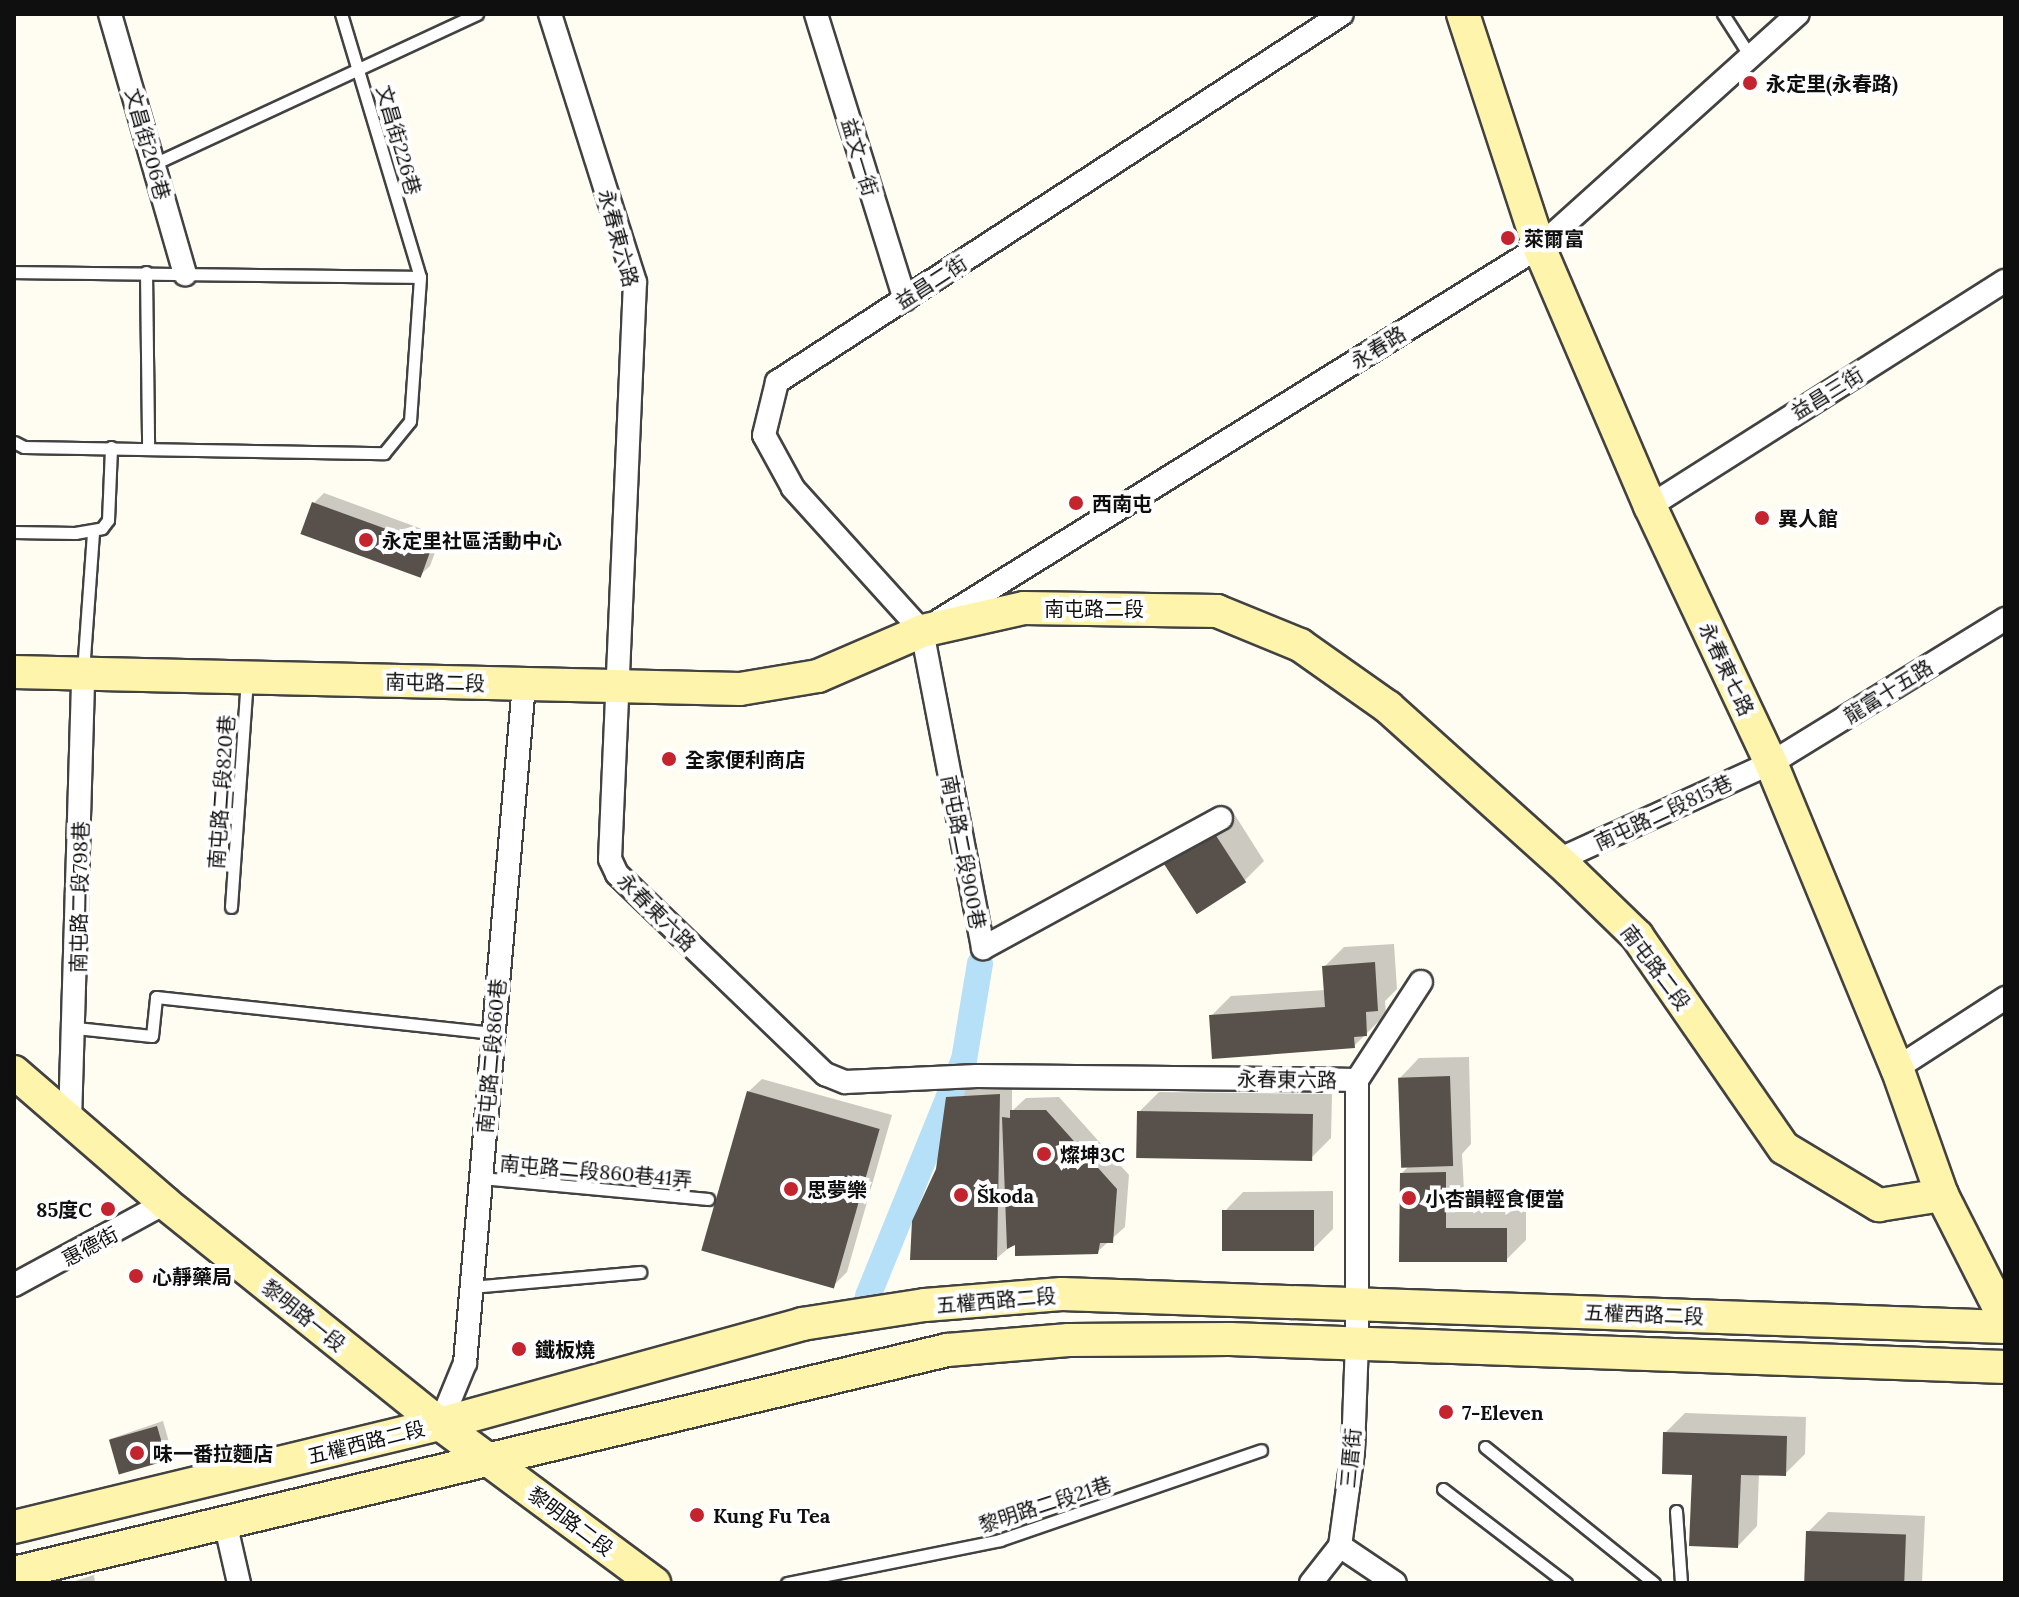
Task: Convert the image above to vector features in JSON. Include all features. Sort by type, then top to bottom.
[{"type":"main road","name":"永春東七路","points":[[1463,14],[1539,247],[1650,506],[1771,763],[1897,1068],[1942,1195],[2005,1319]]},
{"type":"main road","name":"南屯路二段","points":[[14,672],[740,689],[795,682],[856,664],[922,631],[1024,608],[1217,611],[1300,645],[1388,707],[1637,936],[1784,1148],[1879,1205],[1942,1195]]},
{"type":"main road","name":"黎明路一段","points":[[14,1072],[165,1203],[488,1459]]},
{"type":"main road","name":"五權西路二段","points":[[14,1527],[440,1424],[802,1324],[925,1305],[1062,1294],[2005,1327]]},
{"type":"main road","name":"五權西路二段","points":[[14,1573],[947,1350],[1069,1340],[1357,1342],[2005,1367]]},
{"type":"main road","name":"黎明路二段","points":[[488,1459],[654,1583]]},
{"type":"street","name":"文昌街206巷","points":[[110,14],[185,274]]},
{"type":"street","name":"永春東六路","points":[[550,14],[635,282],[610,859],[617,874],[825,1074],[845,1082],[977,1076],[1357,1080],[1421,982]]},
{"type":"street","name":"益文一街","points":[[816,14],[905,299]]},
{"type":"street","name":"益昌二街","points":[[922,631],[793,488],[764,435],[777,382],[1342,14]]},
{"type":"street","name":"永春路","points":[[922,631],[1539,247],[1798,14]]},
{"type":"street","name":"益昌三街","points":[[1650,506],[2005,281]]},
{"type":"street","name":"龍富十五路","points":[[1771,763],[2005,619]]},
{"type":"street","name":"南屯路二段900巷","points":[[922,631],[983,948],[1221,818]]},
{"type":"street","name":"南屯路二段798巷","points":[[70,1121],[76,1028],[83,673]]},
{"type":"street","name":"南屯路二段860巷","points":[[440,1424],[465,1363],[524,684]]},
{"type":"street","name":"南屯路二段815巷","points":[[1556,861],[1771,763]]},
{"type":"street","points":[[1897,1068],[2005,998]]},
{"type":"street","name":"三厝街","points":[[1340,1546],[1353,1451],[1357,1342],[1357,1080]]},
{"type":"street","name":"惠德街","points":[[14,1285],[165,1203]]},
{"type":"street","points":[[225,1522],[239,1583]]},
{"type":"street","points":[[1311,1583],[1340,1546],[1395,1583]]},
{"type":"lane","name":"文昌街226巷","points":[[341,14],[420,277]]},
{"type":"lane","points":[[154,164],[360,72],[477,14]]},
{"type":"lane","points":[[1723,14],[1750,56]]},
{"type":"lane","points":[[14,272],[420,277],[410,421],[384,453],[14,442]]},
{"type":"lane","points":[[146,272],[148,448]]},
{"type":"lane","points":[[14,532],[93,531],[108,520],[111,447]]},
{"type":"lane","points":[[83,673],[93,531]]},
{"type":"lane","name":"南屯路二段820巷","points":[[231,907],[247,678]]},
{"type":"lane","points":[[76,1028],[152,1036],[156,997],[309,1010],[493,1033]]},
{"type":"lane","name":"南屯路二段860巷41弄","points":[[480,1178],[708,1199]]},
{"type":"lane","points":[[470,1287],[640,1272]]},
{"type":"lane","points":[[1485,1447],[1654,1583]]},
{"type":"lane","name":"黎明路二段21巷","points":[[787,1583],[1000,1540],[1261,1450]]},
{"type":"lane","points":[[1443,1489],[1566,1583]]},
{"type":"lane","points":[[1676,1511],[1681,1583]]},
{"type":"building","name":"永定里社區活動中心","points":[[312,502],[432,546],[421,578],[300,534]]},
{"type":"building","points":[[1213,831],[1246,882],[1197,914],[1164,863]]},
{"type":"building","points":[[1375,962],[1378,1011],[1366,1012],[1367,1036],[1354,1037],[1355,1048],[1212,1059],[1209,1015],[1325,1007],[1322,966]]},
{"type":"building","points":[[1450,1076],[1453,1166],[1401,1168],[1398,1078]]},
{"type":"building","name":"思夢樂","points":[[747,1091],[880,1129],[834,1289],[701,1251]]},
{"type":"building","name":"Škoda","points":[[1000,1094],[997,1260],[910,1260],[912,1221],[936,1169],[946,1097]]},
{"type":"building","name":"燦坤3C","points":[[1010,1110],[1046,1110],[1117,1189],[1113,1243],[1100,1243],[1098,1254],[1015,1256],[1015,1245],[1007,1249],[1002,1117],[1010,1118]]},
{"type":"building","points":[[1137,1111],[1313,1114],[1312,1161],[1136,1158]]},
{"type":"building","points":[[1446,1172],[1446,1228],[1507,1228],[1507,1262],[1399,1262],[1400,1173]]},
{"type":"building","points":[[1222,1210],[1314,1210],[1314,1251],[1222,1251]]},
{"type":"building","points":[[157,1426],[167,1461],[119,1474],[109,1440]]},
{"type":"building","points":[[1663,1432],[1787,1436],[1786,1476],[1741,1475],[1738,1548],[1689,1546],[1692,1475],[1662,1474]]},
{"type":"building","points":[[1806,1531],[1906,1534],[1904,1583],[1804,1583]]},
{"type":"waterway","points":[[868,1296],[964,1060],[980,963]]},
{"type":"place","name":"永定里(永春路)","points":[[1750,83]]},
{"type":"place","name":"萊爾富","points":[[1508,238]]},
{"type":"place","name":"西南屯","points":[[1076,503]]},
{"type":"place","name":"異人館","points":[[1762,518]]},
{"type":"place","name":"永定里社區活動中心","points":[[366,540]]},
{"type":"place","name":"全家便利商店","points":[[669,759]]},
{"type":"place","name":"燦坤3C","points":[[1044,1154]]},
{"type":"place","name":"思夢樂","points":[[791,1189]]},
{"type":"place","name":"Škoda","points":[[961,1195]]},
{"type":"place","name":"小杏韻輕食便當","points":[[1409,1198]]},
{"type":"place","name":"85度C","points":[[108,1209]]},
{"type":"place","name":"心靜藥局","points":[[136,1276]]},
{"type":"place","name":"鐵板燒","points":[[519,1349]]},
{"type":"place","name":"7-Eleven","points":[[1446,1412]]},
{"type":"place","name":"味一番拉麵店","points":[[137,1453]]},
{"type":"place","name":"Kung Fu Tea","points":[[697,1515]]}]
